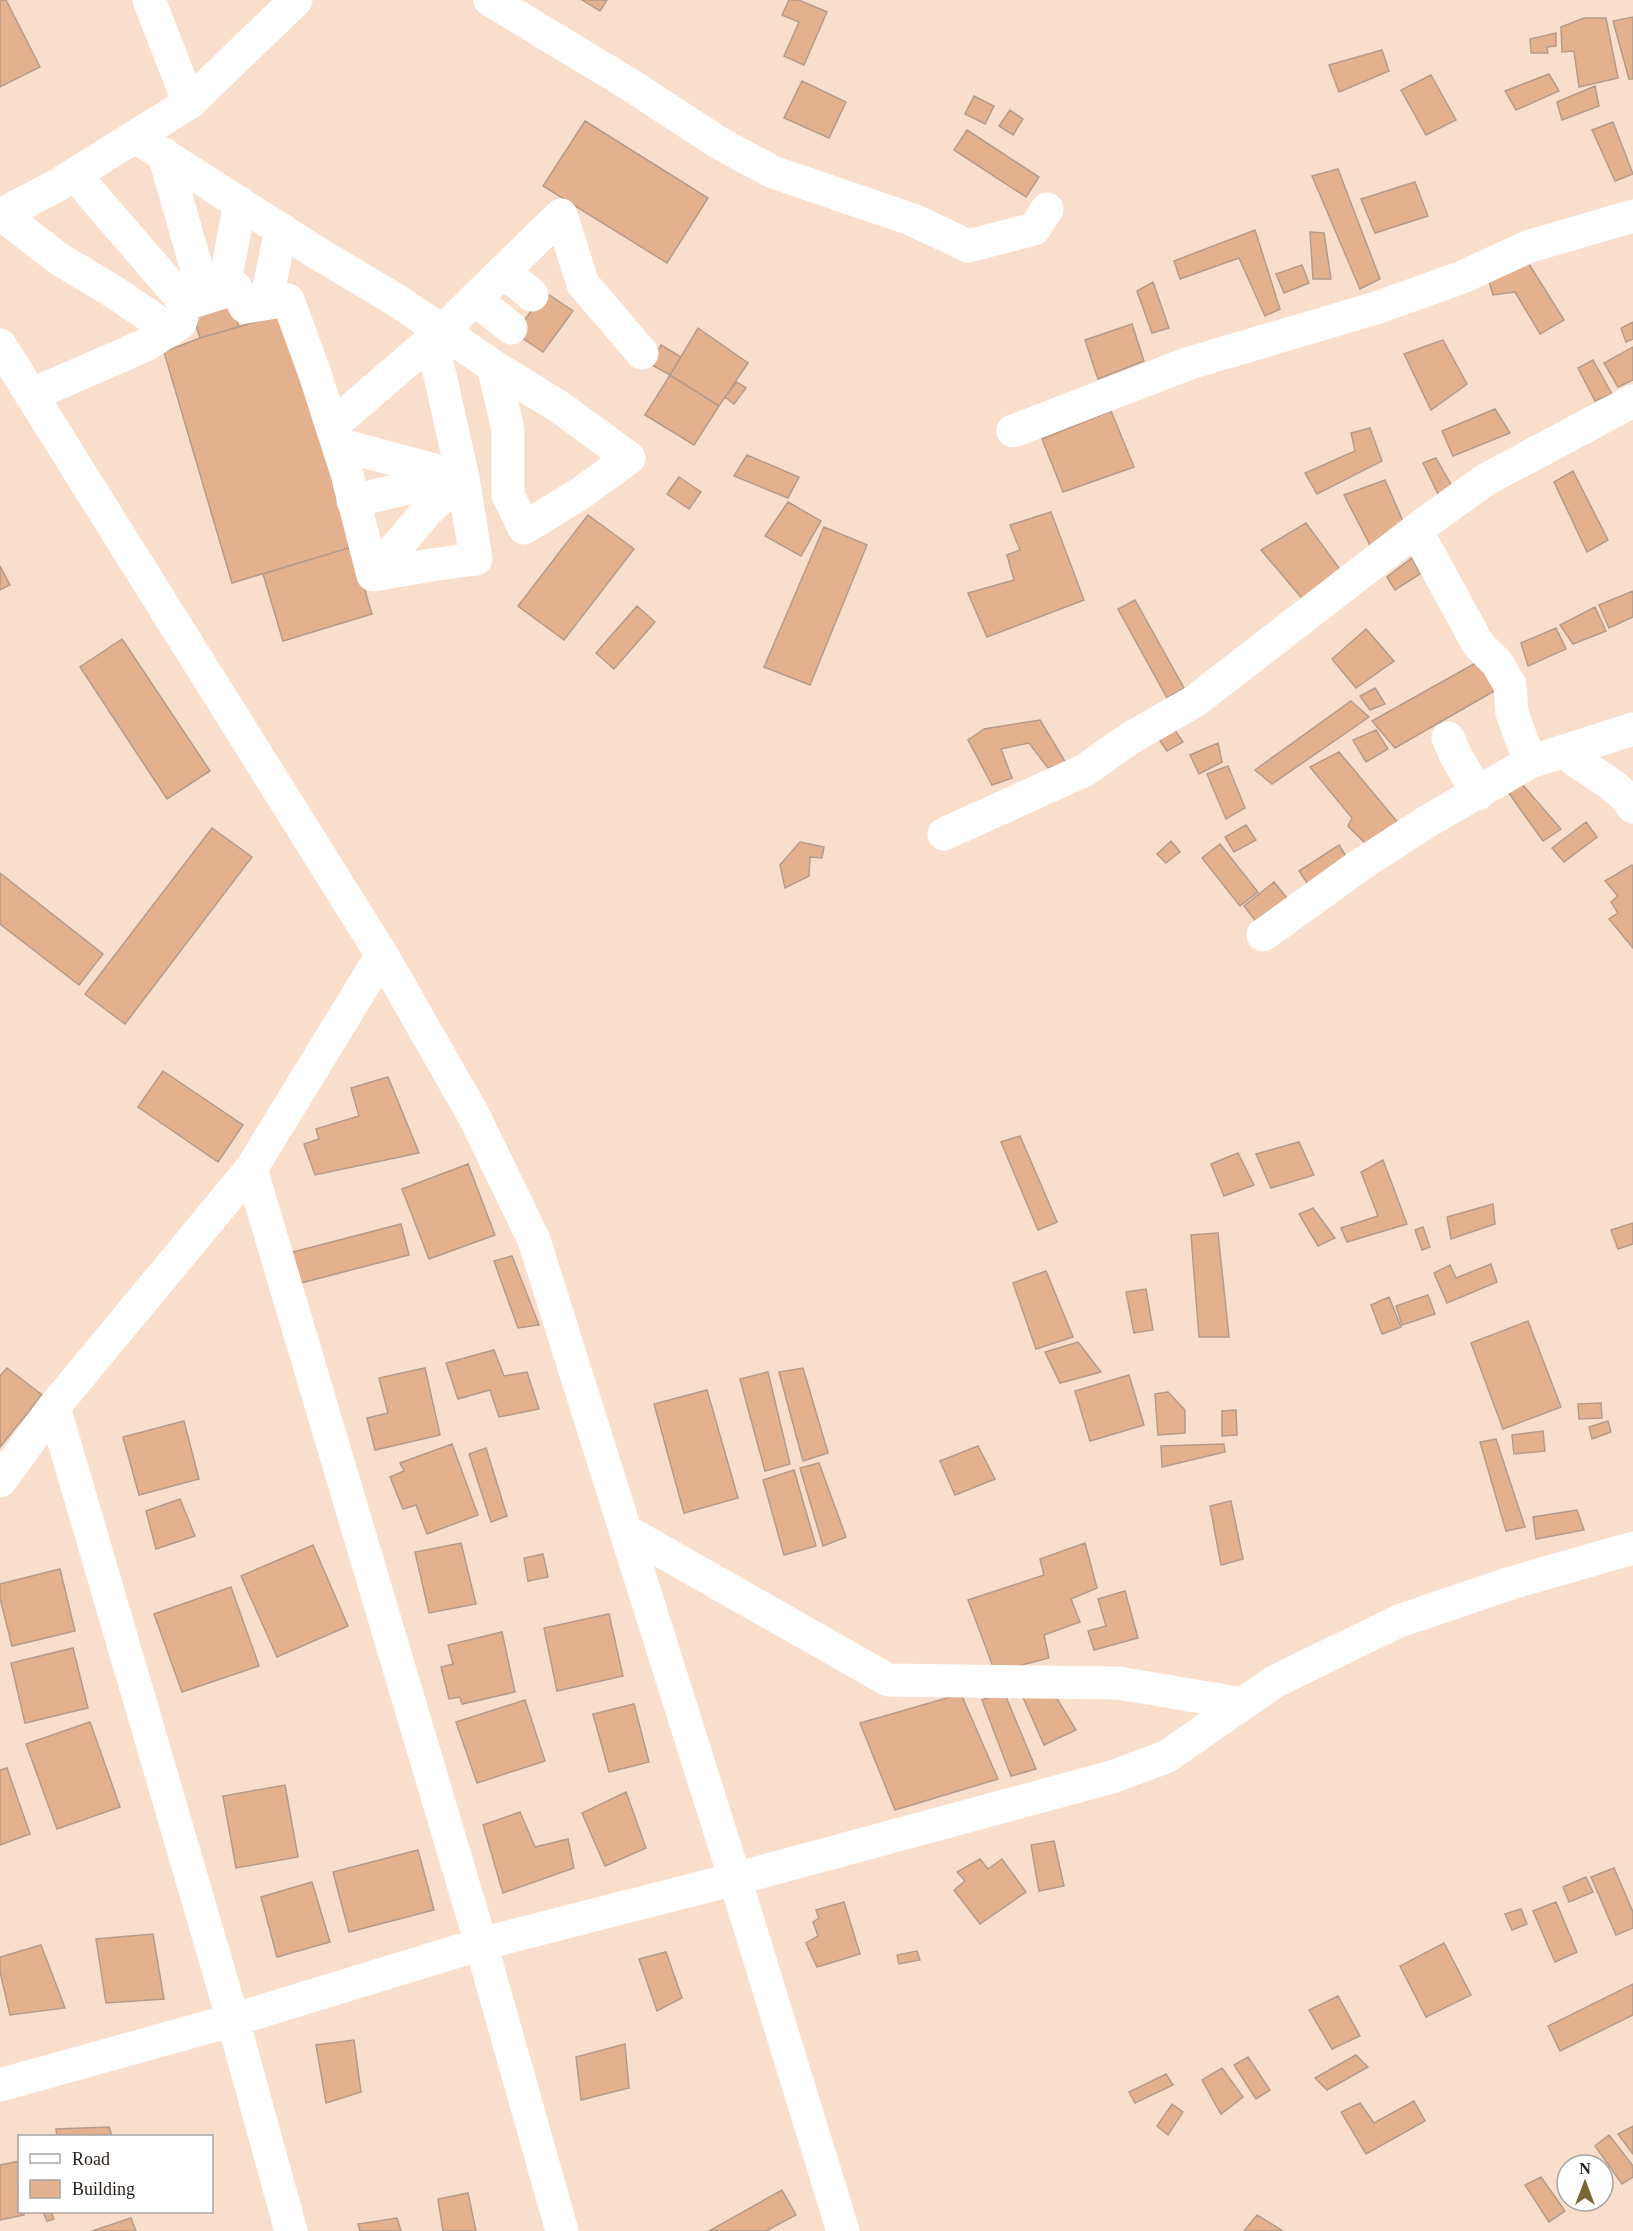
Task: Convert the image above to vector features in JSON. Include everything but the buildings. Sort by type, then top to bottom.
[{"type":"street","points":[[149,0],[189,103]]},
{"type":"street","points":[[196,306],[111,290],[59,259],[1,215],[75,175],[189,103],[296,0]]},
{"type":"street","points":[[490,0],[629,84],[719,142],[773,172],[913,220],[968,246],[1034,229],[1047,209]]},
{"type":"street","points":[[136,136],[396,300],[437,336],[493,366],[561,408],[629,458],[581,494],[524,528],[508,495],[508,429],[493,366]]},
{"type":"street","points":[[164,154],[196,306]]},
{"type":"street","points":[[75,175],[196,306]]},
{"type":"street","points":[[196,306],[240,203]]},
{"type":"street","points":[[335,435],[561,215],[583,284],[642,353]]},
{"type":"street","points":[[1013,431],[1190,363],[1376,308],[1460,278],[1530,246],[1633,216]]},
{"type":"street","points":[[266,303],[281,229]]},
{"type":"street","points":[[503,271],[532,295]]},
{"type":"street","points":[[31,395],[148,344],[196,306],[236,288],[245,307],[288,300],[335,435],[373,575]]},
{"type":"street","points":[[475,299],[511,328]]},
{"type":"street","points":[[373,575],[476,559],[437,336]]},
{"type":"street","points":[[0,345],[382,956],[474,1116],[534,1240],[843,2231]]},
{"type":"street","points":[[944,834],[1085,770],[1129,739],[1195,701],[1416,530],[1485,480],[1633,401]]},
{"type":"street","points":[[335,435],[460,477]]},
{"type":"street","points":[[353,501],[460,477]]},
{"type":"street","points":[[373,575],[427,511],[460,477]]},
{"type":"street","points":[[1416,530],[1478,644],[1497,663],[1510,685],[1512,712],[1530,762]]},
{"type":"street","points":[[1263,935],[1360,865],[1428,821],[1530,762],[1633,729]]},
{"type":"street","points":[[1448,738],[1478,794]]},
{"type":"street","points":[[1565,752],[1581,766],[1600,776],[1623,793],[1633,807]]},
{"type":"street","points":[[0,1480],[54,1407],[251,1169],[382,956]]},
{"type":"street","points":[[251,1169],[481,1944],[562,2231]]},
{"type":"street","points":[[54,1407],[233,2020],[291,2231]]},
{"type":"street","points":[[626,1531],[888,1680],[1118,1683],[1243,1704]]},
{"type":"street","points":[[0,2085],[233,2020],[481,1944],[735,1880],[1112,1777],[1166,1756],[1274,1682],[1399,1621],[1511,1583],[1633,1548]]}]
